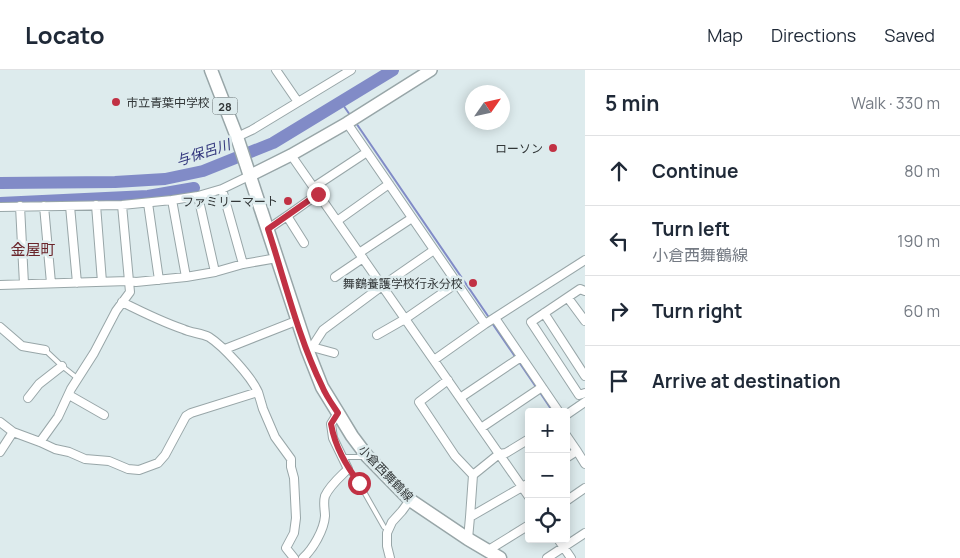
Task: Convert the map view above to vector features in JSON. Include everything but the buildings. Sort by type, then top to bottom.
[{"type":"main road","name":"小倉西舞鶴線","points":[[211,70],[238,139],[296,321],[309,348],[322,387],[352,436],[367,456],[410,500],[500,558]]},
{"type":"street","points":[[276,70],[298,102]]},
{"type":"street","points":[[238,139],[349,70]]},
{"type":"street","points":[[0,207],[122,205],[198,196],[222,189],[291,155],[347,123],[431,70]]},
{"type":"street","points":[[347,123],[486,324]]},
{"type":"street","points":[[268,229],[288,216],[316,190],[367,152]]},
{"type":"street","points":[[291,155],[499,454],[525,485],[470,517]]},
{"type":"street","points":[[337,221],[389,184]]},
{"type":"street","points":[[222,189],[243,264]]},
{"type":"street","points":[[198,196],[215,272]]},
{"type":"street","points":[[172,200],[186,277]]},
{"type":"street","points":[[148,202],[158,280]]},
{"type":"street","points":[[96,205],[102,282]]},
{"type":"street","points":[[40,442],[58,417],[116,311],[130,292],[122,205]]},
{"type":"street","points":[[20,206],[24,284]]},
{"type":"street","points":[[44,206],[50,283]]},
{"type":"street","points":[[70,206],[77,283]]},
{"type":"street","points":[[288,216],[304,243]]},
{"type":"street","points":[[335,276],[412,218]]},
{"type":"street","points":[[334,353],[309,348],[323,330],[434,250]]},
{"type":"street","points":[[0,285],[158,280],[215,272],[243,264],[277,258]]},
{"type":"street","points":[[434,360],[585,260]]},
{"type":"street","points":[[377,335],[458,284]]},
{"type":"street","points":[[585,291],[580,290],[530,322],[578,396],[585,393]]},
{"type":"street","points":[[568,298],[585,321]]},
{"type":"street","points":[[122,302],[138,311],[184,330],[208,336],[225,349],[254,383],[275,437],[291,459],[296,518],[294,533],[286,548],[294,558]]},
{"type":"street","points":[[544,313],[585,376]]},
{"type":"street","points":[[495,318],[556,408]]},
{"type":"street","points":[[225,349],[296,321]]},
{"type":"street","points":[[0,327],[22,346],[45,350]]},
{"type":"street","points":[[460,398],[521,357]]},
{"type":"street","points":[[28,398],[39,384],[62,366]]},
{"type":"street","points":[[448,380],[419,402],[455,456],[473,475]]},
{"type":"street","points":[[481,428],[542,387]]},
{"type":"street","points":[[0,422],[13,432],[55,449],[69,452],[85,459],[109,461],[128,469],[139,470],[158,463],[162,459],[186,416],[258,392]]},
{"type":"street","points":[[69,394],[104,415]]},
{"type":"street","points":[[570,411],[585,402]]},
{"type":"street","points":[[303,558],[313,546],[324,524],[324,500],[326,494],[348,468],[334,438],[331,424],[338,413]]},
{"type":"street","points":[[0,452],[13,432]]},
{"type":"street","points":[[468,539],[473,475],[499,454],[506,453],[525,441]]},
{"type":"street","points":[[570,441],[585,464]]},
{"type":"street","points":[[570,455],[577,451]]},
{"type":"street","points":[[570,498],[585,488]]},
{"type":"street","points":[[390,558],[387,546],[388,530],[392,522],[410,500]]},
{"type":"street","points":[[487,551],[525,527]]},
{"type":"street","points":[[547,558],[585,533]]},
{"type":"street","points":[[561,543],[571,558]]},
{"type":"lane","points":[[45,350],[78,379]]},
{"type":"lane","points":[[342,457],[367,456]]},
{"type":"lane","points":[[348,468],[359,483],[384,527],[388,530]]},
{"type":"waterway","name":"与保呂川","points":[[0,183],[115,182],[165,179],[203,171],[273,143],[393,70]]},
{"type":"waterway","points":[[341,102],[350,115]]},
{"type":"waterway","points":[[356,123],[490,319]]},
{"type":"waterway","points":[[0,203],[148,196],[194,188]]},
{"type":"waterway","points":[[492,323],[516,358]]},
{"type":"waterway","points":[[519,362],[536,387]]},
{"type":"waterway","points":[[539,391],[550,408]]},
{"type":"place","name":"市立青葉中学校","points":[[116,102]]},
{"type":"place","name":"ローソン","points":[[553,148]]},
{"type":"place","name":"ファミリーマート","points":[[288,201]]},
{"type":"place","name":"舞鶴養護学校行永分校","points":[[473,283]]},
{"type":"district","name":"金屋町","points":[[33,249]]},
{"type":"route","points":[[318,194],[268,229],[306,349],[322,387],[338,413],[331,424],[336,445],[348,468],[359,483]]}]
